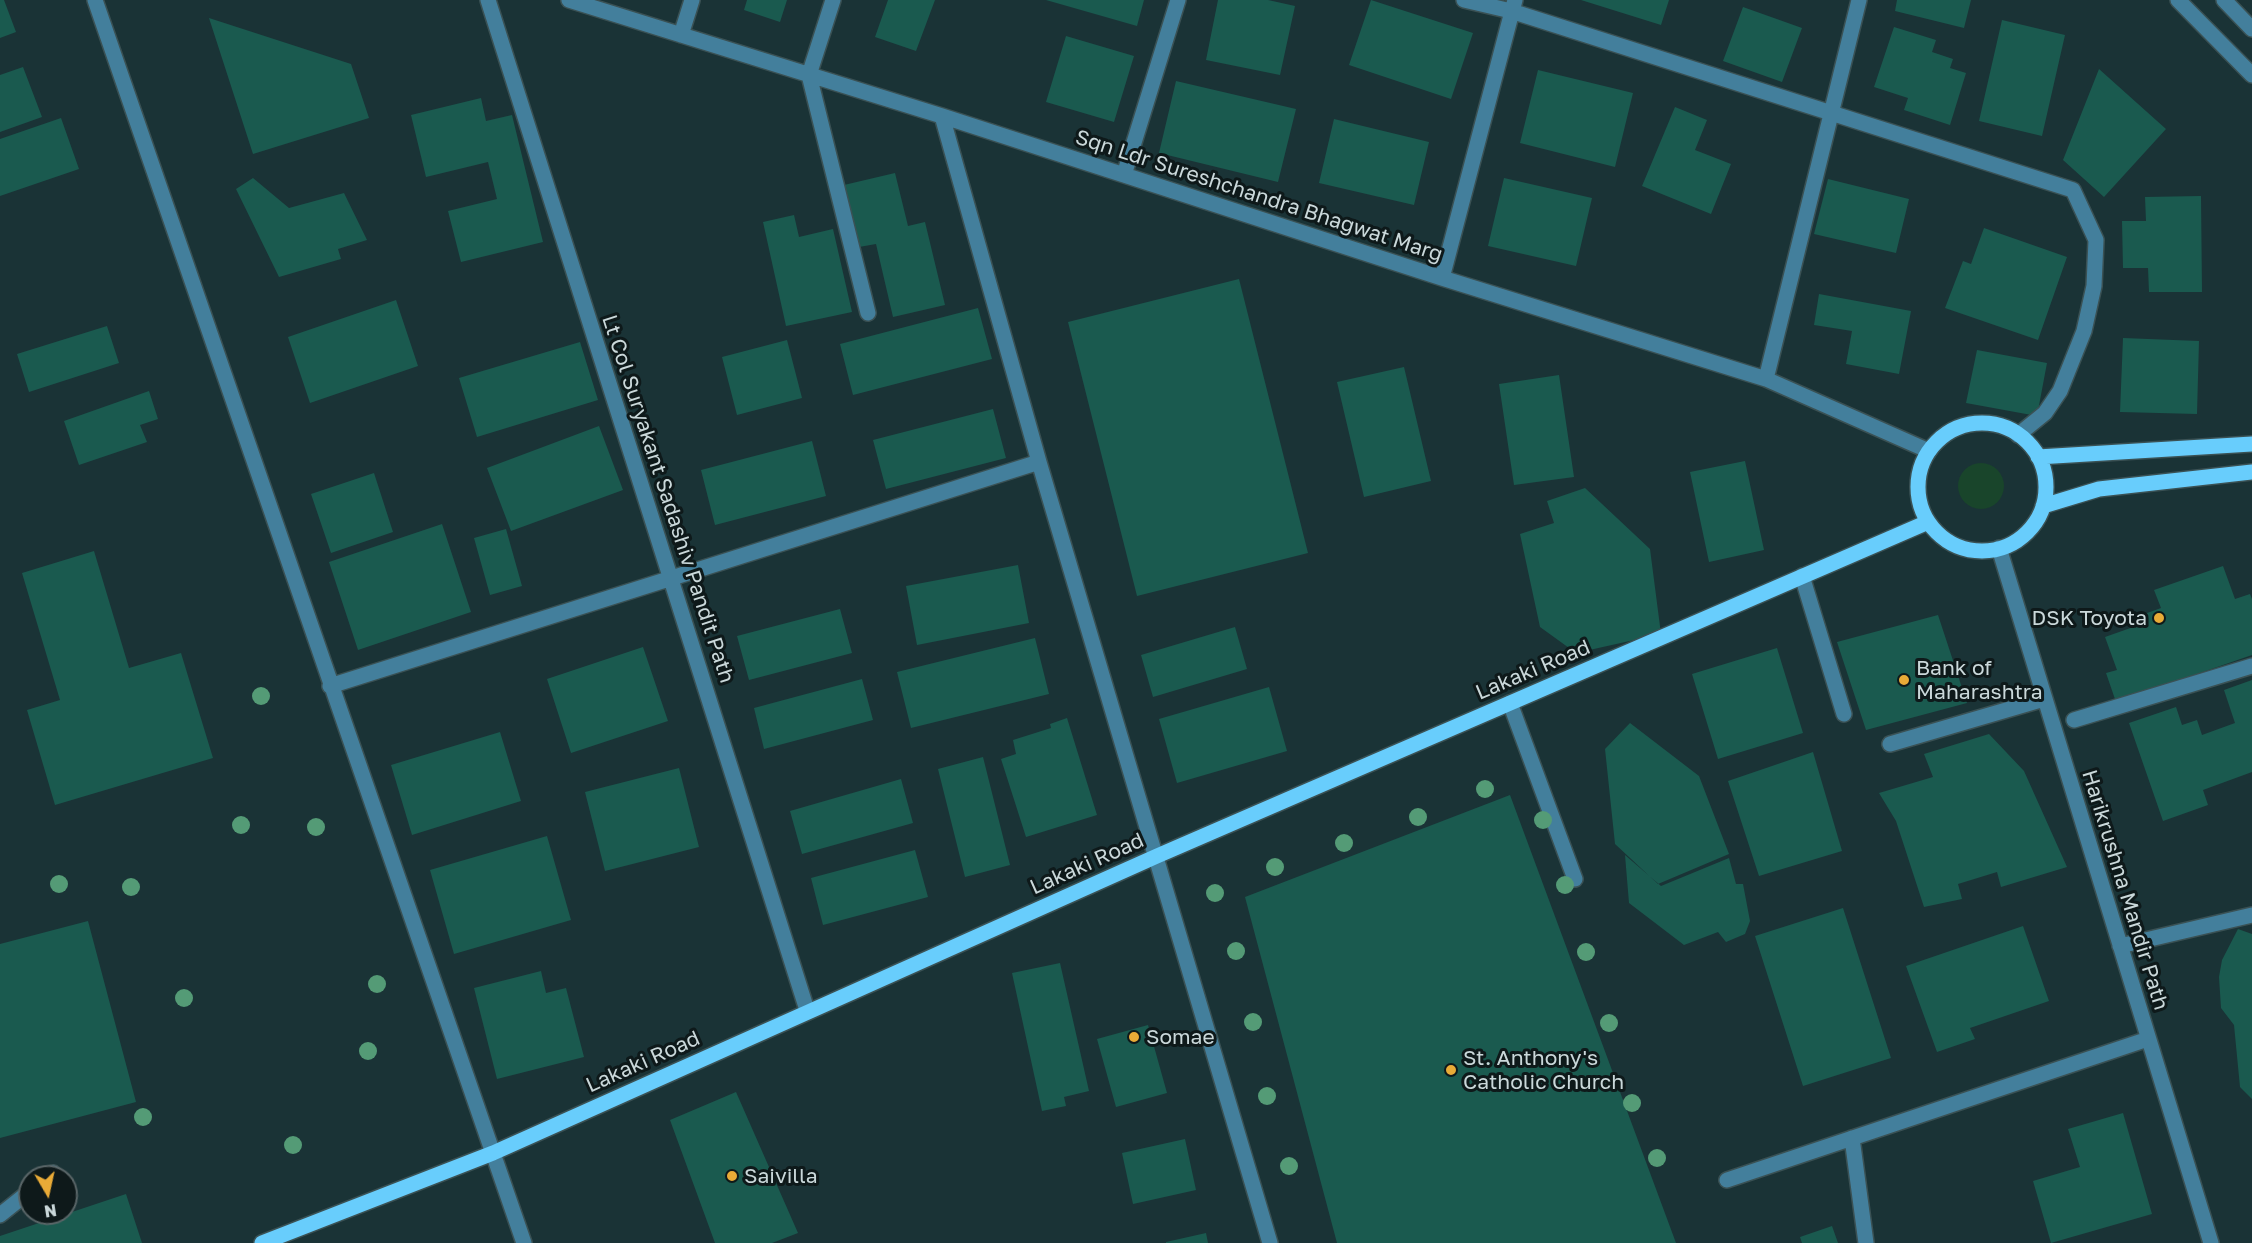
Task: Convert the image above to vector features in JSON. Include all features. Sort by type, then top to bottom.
[{"type":"main road","points":[[1970,424],[1996,425],[2018,435],[2030,444],[2038,457],[2046,481],[2043,506],[2026,532],[1999,548],[1977,550],[1954,544],[1935,531],[1928,522],[1919,498],[1918,486],[1923,461],[1929,451],[1947,433],[1970,424]]},
{"type":"main road","points":[[2038,457],[2252,444]]},
{"type":"main road","points":[[2043,506],[2099,489],[2251,476]]},
{"type":"main road","name":"Lakaki Road","points":[[262,1243],[493,1153],[807,1010],[1157,856],[1928,522]]},
{"type":"street","points":[[95,0],[524,1243]]},
{"type":"street","name":"Lt Col Suryakant Sadashiv Pandit Path","points":[[488,0],[807,1010]]},
{"type":"street","name":"Sqn Ldr Sureshchandra Bhagwat Marg","points":[[569,0],[942,116],[1442,278],[1766,379],[1929,451]]},
{"type":"street","points":[[681,35],[692,0]]},
{"type":"street","points":[[833,0],[809,75],[868,313]]},
{"type":"street","points":[[1124,175],[1178,0]]},
{"type":"street","points":[[1464,0],[1513,6],[1831,113],[2073,190],[2096,240],[2094,286],[2084,331],[2060,391],[2045,413],[2018,435]]},
{"type":"street","points":[[1766,379],[1859,0]]},
{"type":"street","points":[[2178,0],[2252,75]]},
{"type":"street","points":[[2224,0],[2252,28]]},
{"type":"street","points":[[1442,278],[1513,6]]},
{"type":"street","points":[[942,116],[1039,462],[1270,1243]]},
{"type":"street","points":[[330,686],[1039,462]]},
{"type":"street","name":"Harikrushna Mandir Path","points":[[1999,548],[2211,1243]]},
{"type":"street","points":[[1802,576],[1844,714]]},
{"type":"street","points":[[2074,720],[2252,666]]},
{"type":"street","points":[[1890,744],[2044,699]]},
{"type":"street","points":[[1510,703],[1575,879]]},
{"type":"street","points":[[2120,946],[2252,915]]},
{"type":"street","points":[[1727,1180],[2148,1038]]},
{"type":"street","points":[[1852,1138],[1866,1243]]},
{"type":"street","points":[[0,1215],[18,1201]]},
{"type":"green space","points":[[1981,463],[1997,470],[2004,486],[1997,502],[1981,509],[1965,502],[1958,486],[1965,470]]},
{"type":"building","points":[[0,0],[4,0],[16,32],[0,38]]},
{"type":"building","points":[[747,0],[787,0],[780,22],[744,10]]},
{"type":"building","points":[[888,0],[935,0],[916,51],[875,37]]},
{"type":"building","points":[[1046,0],[1144,0],[1137,26]]},
{"type":"building","points":[[1218,0],[1268,0],[1295,6],[1280,75],[1206,60]]},
{"type":"building","points":[[1371,0],[1473,33],[1451,99],[1349,65]]},
{"type":"building","points":[[1581,0],[1669,0],[1661,25]]},
{"type":"building","points":[[1897,0],[1971,0],[1964,28],[1895,11]]},
{"type":"building","points":[[1743,7],[1802,28],[1782,82],[1723,61]]},
{"type":"building","points":[[209,18],[351,64],[369,118],[253,154]]},
{"type":"building","points":[[2002,20],[2065,35],[2042,136],[1979,121]]},
{"type":"building","points":[[1894,27],[1936,40],[1932,52],[1953,59],[1950,68],[1966,73],[1950,125],[1904,110],[1908,98],[1874,87]]},
{"type":"building","points":[[1066,36],[1134,56],[1114,122],[1046,102]]},
{"type":"building","points":[[23,67],[42,117],[0,132],[0,75]]},
{"type":"building","points":[[2099,69],[2166,129],[2104,197],[2063,160]]},
{"type":"building","points":[[1538,70],[1633,93],[1615,167],[1520,143]]},
{"type":"building","points":[[1176,81],[1296,109],[1278,182],[1159,153]]},
{"type":"building","points":[[481,98],[486,121],[512,115],[543,242],[461,262],[448,211],[497,199],[488,162],[426,177],[411,115]]},
{"type":"building","points":[[1675,107],[1707,120],[1695,150],[1731,164],[1711,214],[1642,186]]},
{"type":"building","points":[[61,118],[79,169],[0,196],[0,139]]},
{"type":"building","points":[[1334,119],[1429,142],[1414,205],[1319,183]]},
{"type":"building","points":[[895,173],[908,226],[925,222],[945,305],[893,317],[876,244],[859,247],[844,185]]},
{"type":"building","points":[[253,178],[289,208],[344,193],[367,240],[338,249],[341,259],[279,277],[236,189]]},
{"type":"building","points":[[1504,178],[1592,198],[1576,266],[1488,246]]},
{"type":"building","points":[[1828,179],[1909,199],[1896,253],[1814,234]]},
{"type":"building","points":[[2201,196],[2202,292],[2149,292],[2148,268],[2123,268],[2122,221],[2146,221],[2145,197]]},
{"type":"building","points":[[794,215],[799,237],[833,229],[852,312],[786,326],[763,222]]},
{"type":"building","points":[[1984,228],[2067,257],[2038,340],[1945,308],[1963,261],[1971,264]]},
{"type":"building","points":[[1239,279],[1308,553],[1137,596],[1068,322]]},
{"type":"building","points":[[1819,294],[1911,311],[1899,374],[1846,364],[1852,331],[1814,325]]},
{"type":"building","points":[[396,300],[418,366],[310,403],[288,337]]},
{"type":"building","points":[[978,308],[992,359],[853,395],[840,344]]},
{"type":"building","points":[[107,326],[119,363],[29,392],[17,354]]},
{"type":"building","points":[[2123,338],[2199,341],[2197,414],[2120,412]]},
{"type":"building","points":[[787,340],[802,398],[737,415],[722,357]]},
{"type":"building","points":[[580,342],[598,400],[477,437],[459,378]]},
{"type":"building","points":[[1977,350],[2047,363],[2037,416],[1966,403]]},
{"type":"building","points":[[1404,367],[1431,481],[1364,497],[1337,382]]},
{"type":"building","points":[[1559,375],[1574,477],[1514,485],[1499,384]]},
{"type":"building","points":[[149,391],[158,419],[140,425],[147,442],[79,465],[64,421]]},
{"type":"building","points":[[993,409],[1006,458],[886,489],[873,440]]},
{"type":"building","points":[[599,426],[623,490],[511,531],[487,468]]},
{"type":"building","points":[[812,441],[826,496],[715,525],[701,470]]},
{"type":"building","points":[[1745,461],[1764,550],[1709,562],[1690,472]]},
{"type":"building","points":[[374,473],[393,532],[331,553],[311,494]]},
{"type":"building","points":[[1585,488],[1650,549],[1661,634],[1576,653],[1540,627],[1520,534],[1554,523],[1547,501]]},
{"type":"building","points":[[442,524],[471,612],[358,650],[329,562]]},
{"type":"building","points":[[506,529],[522,586],[490,595],[474,538]]},
{"type":"building","points":[[94,551],[129,668],[181,653],[213,758],[55,805],[27,710],[60,700],[22,573]]},
{"type":"building","points":[[1018,565],[1029,623],[917,645],[906,586]]},
{"type":"building","points":[[2223,566],[2235,599],[2250,594],[2252,599],[2252,655],[2116,702],[2106,673],[2117,670],[2105,637],[2139,625],[2136,617],[2161,608],[2154,590]]},
{"type":"building","points":[[840,609],[852,653],[749,680],[737,636]]},
{"type":"building","name":"Bank of Maharashtra","points":[[1938,615],[1967,703],[1866,730],[1837,642]]},
{"type":"building","points":[[1235,627],[1247,669],[1153,697],[1141,655]]},
{"type":"building","points":[[1035,638],[1049,694],[911,728],[897,672]]},
{"type":"building","points":[[643,647],[668,721],[571,753],[547,679]]},
{"type":"building","points":[[1777,648],[1803,733],[1718,759],[1692,674]]},
{"type":"building","points":[[862,679],[873,720],[764,749],[754,708]]},
{"type":"building","points":[[2252,680],[2252,772],[2203,790],[2208,805],[2163,821],[2129,723],[2176,707],[2182,725],[2197,720],[2202,735],[2235,723],[2224,690]]},
{"type":"building","points":[[1269,687],[1287,751],[1177,783],[1159,719]]},
{"type":"building","points":[[1067,718],[1097,815],[1026,837],[1001,759],[1016,754],[1013,740],[1051,728],[1050,724]]},
{"type":"building","points":[[1630,723],[1699,776],[1729,854],[1658,884],[1615,844],[1605,749]]},
{"type":"building","points":[[500,732],[521,801],[412,835],[391,765]]},
{"type":"building","points":[[1989,734],[2024,771],[2067,867],[2001,887],[1997,872],[1958,884],[1962,899],[1924,907],[1896,821],[1879,793],[1933,777],[1924,754]]},
{"type":"building","points":[[1813,752],[1842,851],[1759,876],[1728,781]]},
{"type":"building","points":[[983,757],[1010,865],[965,877],[938,769]]},
{"type":"building","points":[[679,768],[699,847],[605,871],[585,792]]},
{"type":"building","points":[[901,779],[913,823],[802,854],[790,811]]},
{"type":"building","name":"St. Anthony's Catholic Church","points":[[1510,795],[1676,1243],[1337,1243],[1245,897]]},
{"type":"building","points":[[547,836],[571,920],[454,954],[430,870]]},
{"type":"building","points":[[915,850],[928,897],[823,925],[811,878]]},
{"type":"building","points":[[1625,855],[1661,886],[1729,858],[1736,884],[1743,884],[1750,921],[1745,934],[1726,942],[1718,932],[1684,945],[1629,903]]},
{"type":"building","points":[[1843,908],[1891,1058],[1803,1086],[1755,936]]},
{"type":"building","points":[[88,921],[136,1102],[0,1138],[0,944]]},
{"type":"building","points":[[2023,926],[2049,1001],[1970,1028],[1975,1039],[1937,1052],[1906,966]]},
{"type":"building","points":[[2238,929],[2252,934],[2252,1099],[2240,1087],[2234,1025],[2221,1008],[2219,977],[2222,960]]},
{"type":"building","points":[[1060,963],[1089,1091],[1064,1097],[1066,1106],[1042,1111],[1012,973]]},
{"type":"building","points":[[541,971],[546,993],[566,988],[584,1057],[497,1079],[474,988]]},
{"type":"building","points":[[1148,1025],[1167,1093],[1116,1107],[1097,1039]]},
{"type":"building","name":"Saivilla","points":[[736,1092],[798,1233],[772,1243],[715,1243],[670,1120]]},
{"type":"building","points":[[2123,1113],[2152,1214],[2051,1243],[2033,1181],[2080,1167],[2068,1129]]},
{"type":"building","points":[[1185,1139],[1196,1190],[1133,1204],[1122,1153]]},
{"type":"building","points":[[126,1194],[142,1243],[0,1243],[0,1236],[33,1225],[78,1225],[78,1210]]},
{"type":"building","points":[[1832,1226],[1838,1243],[1802,1243],[1800,1237]]},
{"type":"building","points":[[1206,1233],[1208,1243],[1166,1243],[1166,1242]]},
{"type":"place","name":"DSK Toyota","points":[[2159,618]]},
{"type":"place","name":"Bank of Maharashtra","points":[[1904,680]]},
{"type":"place","name":"Somae","points":[[1134,1037]]},
{"type":"place","name":"St. Anthony's Catholic Church","points":[[1451,1070]]},
{"type":"place","name":"Saivilla","points":[[732,1176]]}]
